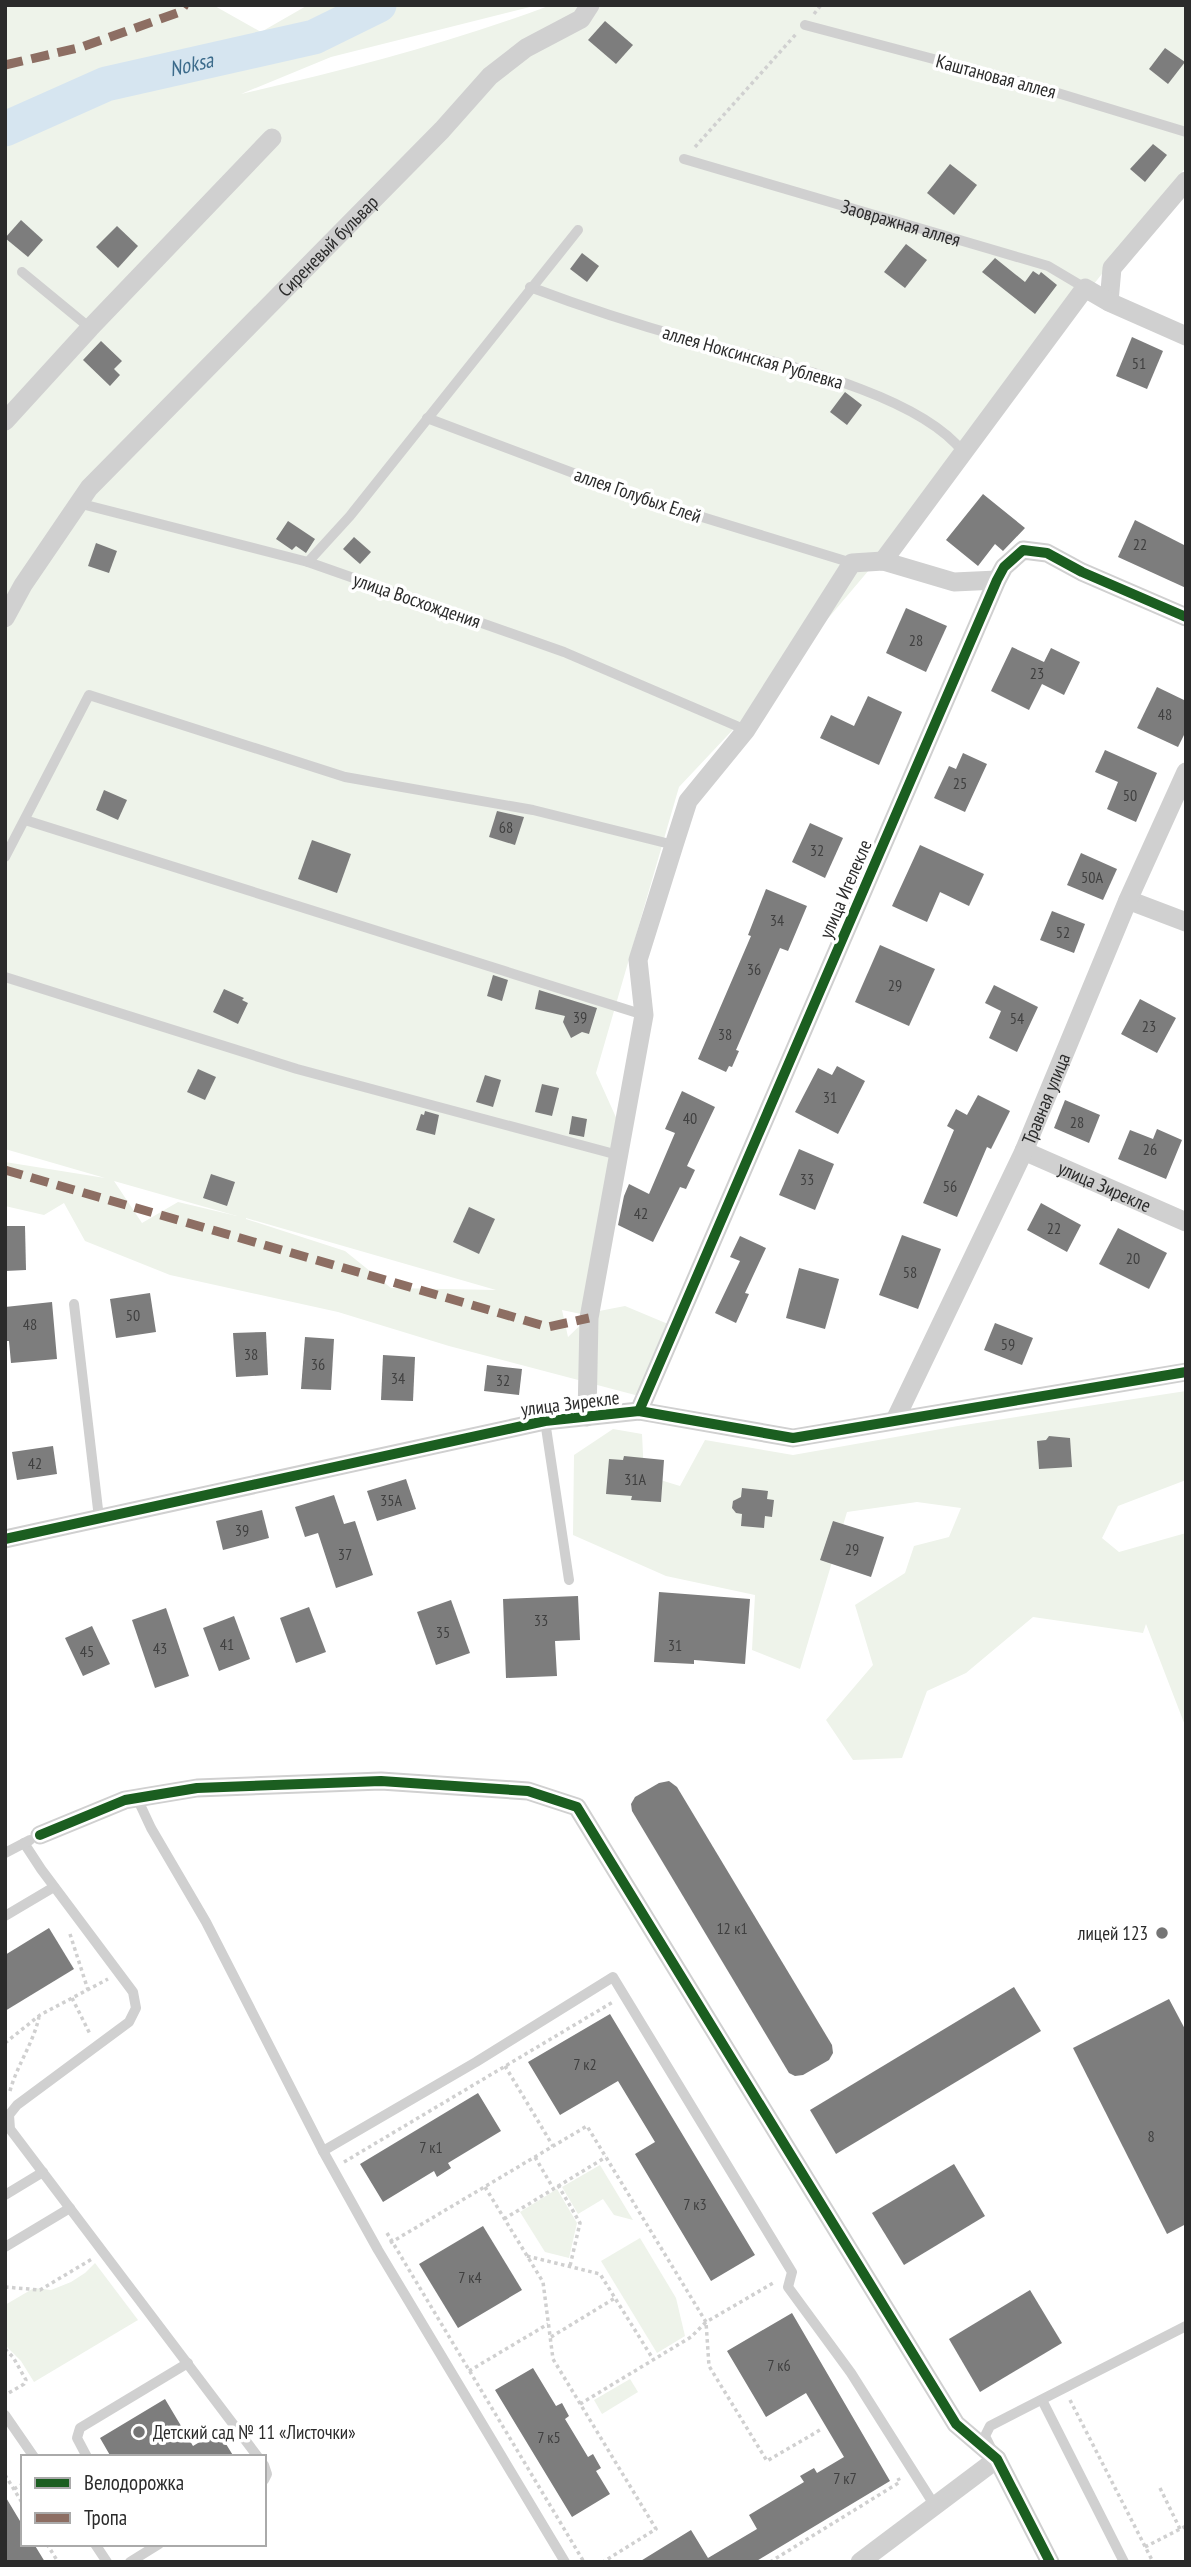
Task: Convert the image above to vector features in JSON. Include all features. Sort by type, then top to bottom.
[{"type":"street","name":"Сиреневый бульвар","points":[[5,618],[23,585],[78,502],[135,440],[442,130],[490,76],[526,48],[581,19],[590,5]]},
{"type":"street","points":[[6,420],[272,138]]},
{"type":"street","points":[[1109,302],[1112,268],[1186,181]]},
{"type":"street","points":[[883,561],[1085,288]]},
{"type":"street","name":"Заовражная аллея","points":[[1085,288],[1109,302],[1186,336]]},
{"type":"street","name":"улица Игелекле","points":[[639,1412],[1004,567],[1023,550],[1047,553],[1082,572],[1186,617]]},
{"type":"street","points":[[587,1417],[589,1318],[644,1015],[638,960],[688,801],[746,730],[852,563],[883,561],[954,582],[997,580]]},
{"type":"street","name":"Травная улица","points":[[895,1420],[1024,1151],[1128,900],[1186,772]]},
{"type":"street","points":[[1128,900],[1186,922]]},
{"type":"street","name":"улица Зирекле","points":[[1024,1151],[1186,1222]]},
{"type":"street","name":"улица Зирекле","points":[[5,1539],[545,1421],[639,1412],[793,1438],[1186,1372]]},
{"type":"street","points":[[32,1839],[125,1800],[197,1788],[381,1781],[528,1791],[577,1807],[956,2424],[997,2459],[1049,2562]]},
{"type":"street","points":[[860,2562],[997,2459]]},
{"type":"lane","name":"Каштановая аллея","points":[[805,25],[1028,84],[1186,132]]},
{"type":"lane","name":"Заовражная аллея","points":[[684,159],[1048,266],[1085,288]]},
{"type":"lane","points":[[308,562],[350,516],[578,230]]},
{"type":"lane","points":[[22,272],[90,328]]},
{"type":"lane","name":"аллея Ноксинская Рублевка","points":[[530,287],[644,326],[866,390],[929,422],[952,438],[962,452]]},
{"type":"lane","name":"аллея Голубых Елей","points":[[427,418],[637,497],[852,563]]},
{"type":"lane","name":"улица Восхождения","points":[[78,502],[308,562],[564,652],[746,730]]},
{"type":"lane","points":[[5,857],[89,695],[345,777],[533,810],[674,845]]},
{"type":"lane","points":[[25,820],[644,1015]]},
{"type":"lane","points":[[5,977],[297,1069],[618,1156]]},
{"type":"lane","points":[[74,1304],[99,1518]]},
{"type":"lane","points":[[545,1421],[569,1580]]},
{"type":"lane","points":[[137,1798],[151,1828],[206,1922],[323,2151],[378,2250],[565,2562]]},
{"type":"lane","points":[[5,1853],[32,1839],[54,1886],[136,1997],[135,2013],[129,2022],[17,2105],[9,2115],[8,2130],[43,2172],[257,2455]]},
{"type":"lane","points":[[5,1916],[54,1886]]},
{"type":"lane","points":[[323,2151],[465,2069],[613,1977],[792,2272],[788,2287],[851,2373],[935,2506]]},
{"type":"lane","points":[[5,2195],[43,2172]]},
{"type":"lane","points":[[5,2247],[70,2208]]},
{"type":"lane","points":[[997,2459],[985,2436],[987,2429],[1186,2326]]},
{"type":"lane","points":[[86,2455],[77,2438],[80,2428],[188,2363]]},
{"type":"lane","points":[[1042,2400],[1125,2562]]},
{"type":"lane","points":[[5,2415],[33,2455]]},
{"type":"lane","points":[[96,2546],[107,2562]]},
{"type":"lane","points":[[130,2562],[146,2547]]},
{"type":"path","points":[[684,159],[821,5]]},
{"type":"path","points":[[68,1927],[88,1990]]},
{"type":"path","points":[[5,2043],[40,2015],[119,1973]]},
{"type":"path","points":[[344,2162],[624,1995]]},
{"type":"path","points":[[72,1998],[95,2047]]},
{"type":"path","points":[[9,2115],[9,2095],[14,2078],[35,2033],[40,2015]]},
{"type":"path","points":[[505,2066],[553,2146]]},
{"type":"path","points":[[378,2250],[587,2126],[706,2322],[709,2366],[767,2461],[820,2430]]},
{"type":"path","points":[[535,2157],[580,2223],[570,2266]]},
{"type":"path","points":[[504,2219],[606,2157]]},
{"type":"path","points":[[485,2187],[543,2282],[553,2359],[656,2529],[603,2562]]},
{"type":"path","points":[[393,2242],[584,2562]]},
{"type":"path","points":[[5,2287],[43,2289],[103,2253]]},
{"type":"path","points":[[527,2256],[600,2274],[653,2360]]},
{"type":"path","points":[[580,2404],[691,2337],[706,2322],[792,2272]]},
{"type":"path","points":[[550,2337],[615,2298]]},
{"type":"path","points":[[456,2379],[548,2324]]},
{"type":"path","points":[[5,2349],[13,2357],[26,2380],[5,2395]]},
{"type":"path","points":[[1065,2388],[1153,2562]]},
{"type":"path","points":[[770,2562],[900,2482],[893,2470]]},
{"type":"path","points":[[5,2474],[21,2501]]},
{"type":"path","points":[[14,2489],[21,2485]]},
{"type":"path","points":[[1160,2488],[1180,2529]]},
{"type":"path","points":[[1145,2547],[1186,2526]]},
{"type":"path","points":[[48,2546],[58,2562]]},
{"type":"shaded area","points":[[5,5],[213,5],[261,32],[308,5],[538,5],[331,57],[241,94],[398,55],[551,5],[1186,5],[1186,167],[869,570],[743,719],[679,787],[596,1073],[619,1124],[581,1314],[562,1310],[568,1337],[594,1312],[625,1306],[668,1324],[639,1396],[449,1346],[338,1312],[170,1275],[85,1241],[64,1203],[44,1215],[5,1206],[5,1162],[105,1178],[5,1149]],"holes":[[[114,1181],[237,1216],[178,1202],[142,1223]],[[246,1218],[496,1290],[391,1288],[345,1251]]]},
{"type":"shaded area","points":[[1186,1391],[1186,1480],[1118,1506],[1102,1538],[1119,1552],[1186,1533],[1186,1728],[1146,1624],[1143,1633],[1033,1617],[966,1673],[927,1691],[902,1758],[853,1760],[826,1720],[873,1665],[855,1605],[905,1573],[914,1546],[949,1537],[961,1508],[917,1502],[847,1512],[800,1669],[752,1650],[755,1595],[666,1576],[573,1535],[574,1455],[613,1429],[642,1434],[644,1475],[680,1486],[705,1440],[793,1455],[958,1426]]},
{"type":"shaded area","points":[[600,2165],[633,2220],[614,2215],[603,2199],[578,2214],[562,2187]]},
{"type":"shaded area","points":[[557,2189],[577,2223],[569,2258],[545,2252],[520,2212]]},
{"type":"shaded area","points":[[640,2238],[676,2298],[685,2336],[657,2353],[601,2261]]},
{"type":"shaded area","points":[[95,2263],[138,2320],[34,2382],[21,2361],[5,2345],[5,2305],[34,2288],[51,2290],[71,2282]]},
{"type":"shaded area","points":[[630,2379],[638,2392],[602,2414],[594,2400]]},
{"type":"building","points":[[605,21],[633,45],[616,64],[588,40]]},
{"type":"building","points":[[1165,48],[1185,62],[1168,84],[1149,69]]},
{"type":"building","points":[[1153,144],[1167,155],[1145,182],[1130,169]]},
{"type":"building","points":[[950,164],[977,185],[954,215],[927,193]]},
{"type":"building","points":[[21,220],[43,240],[28,257],[5,238]]},
{"type":"building","points":[[117,226],[138,246],[118,268],[96,247]]},
{"type":"building","points":[[906,244],[927,260],[905,288],[884,272]]},
{"type":"building","points":[[582,253],[599,266],[587,282],[570,269]]},
{"type":"building","points":[[995,258],[1025,282],[1033,271],[1039,275],[1041,272],[1057,285],[1035,314],[982,272]]},
{"type":"building","points":[[1132,337],[1163,351],[1147,389],[1116,376]]},
{"type":"building","points":[[101,341],[122,361],[114,369],[120,375],[110,386],[83,360]]},
{"type":"building","points":[[845,392],[862,405],[847,425],[830,412]]},
{"type":"building","points":[[983,494],[1025,528],[1003,551],[995,544],[978,566],[946,540]]},
{"type":"building","points":[[1135,520],[1186,546],[1186,588],[1118,557]]},
{"type":"building","points":[[288,521],[315,539],[306,553],[296,546],[292,550],[276,539]]},
{"type":"building","points":[[354,537],[371,552],[360,564],[343,549]]},
{"type":"building","points":[[96,543],[117,551],[109,573],[88,566]]},
{"type":"building","points":[[906,608],[947,626],[926,672],[886,653]]},
{"type":"building","points":[[1012,647],[1044,662],[1051,648],[1080,662],[1064,695],[1042,684],[1029,710],[991,691]]},
{"type":"building","points":[[1157,687],[1186,701],[1186,731],[1178,747],[1137,728]]},
{"type":"building","points":[[868,696],[902,712],[879,765],[820,738],[831,715],[854,726]]},
{"type":"building","points":[[1105,750],[1157,773],[1136,822],[1107,809],[1118,782],[1095,772]]},
{"type":"building","points":[[963,753],[987,764],[965,812],[934,798],[949,766],[956,769]]},
{"type":"building","points":[[104,790],[127,800],[118,820],[96,810]]},
{"type":"building","points":[[497,811],[524,817],[515,845],[489,837]]},
{"type":"building","points":[[810,823],[843,838],[825,878],[792,862]]},
{"type":"building","points":[[312,840],[351,854],[337,893],[298,879]]},
{"type":"building","points":[[920,845],[984,874],[969,906],[940,892],[927,922],[892,906]]},
{"type":"building","points":[[1081,853],[1117,869],[1103,900],[1067,885]]},
{"type":"building","points":[[766,889],[807,906],[788,951],[780,948],[736,1050],[739,1051],[732,1067],[729,1066],[726,1072],[698,1059],[751,936],[748,935]]},
{"type":"building","points":[[1052,911],[1085,924],[1074,953],[1040,940]]},
{"type":"building","points":[[880,945],[935,969],[909,1026],[855,1002]]},
{"type":"building","points":[[493,975],[508,980],[502,1001],[487,996]]},
{"type":"building","points":[[994,985],[1038,1007],[1017,1052],[989,1038],[1001,1011],[985,1003]]},
{"type":"building","points":[[224,989],[244,998],[242,1000],[248,1003],[238,1024],[213,1012]]},
{"type":"building","points":[[539,990],[597,1008],[589,1034],[582,1032],[571,1038],[563,1022],[565,1016],[535,1009]]},
{"type":"building","points":[[1140,999],[1176,1018],[1157,1053],[1121,1034]]},
{"type":"building","points":[[837,1066],[865,1081],[838,1134],[795,1112],[818,1068],[832,1075]]},
{"type":"building","points":[[198,1069],[216,1077],[205,1100],[187,1092]]},
{"type":"building","points":[[485,1075],[501,1080],[493,1107],[476,1102]]},
{"type":"building","points":[[542,1084],[559,1088],[552,1116],[535,1112]]},
{"type":"building","points":[[682,1091],[715,1107],[687,1166],[695,1170],[686,1189],[680,1187],[653,1242],[618,1225],[629,1184],[649,1194],[675,1133],[665,1129]]},
{"type":"building","points":[[978,1095],[1010,1111],[991,1149],[987,1147],[957,1217],[923,1203],[954,1130],[947,1126],[956,1109],[967,1115]]},
{"type":"building","points":[[1065,1100],[1100,1115],[1089,1143],[1054,1128]]},
{"type":"building","points":[[425,1111],[439,1115],[435,1135],[416,1130],[421,1114],[424,1115]]},
{"type":"building","points":[[572,1116],[587,1119],[584,1137],[569,1134]]},
{"type":"building","points":[[1157,1129],[1182,1140],[1166,1179],[1118,1159],[1130,1130],[1153,1139]]},
{"type":"building","points":[[799,1149],[834,1164],[815,1210],[779,1195]]},
{"type":"building","points":[[211,1174],[235,1182],[227,1206],[203,1198]]},
{"type":"building","points":[[1041,1203],[1081,1225],[1067,1252],[1027,1230]]},
{"type":"building","points":[[469,1207],[495,1219],[479,1254],[453,1242]]},
{"type":"building","points":[[5,1226],[25,1226],[26,1270],[5,1271]]},
{"type":"building","points":[[1118,1228],[1167,1253],[1149,1289],[1099,1264]]},
{"type":"building","points":[[902,1235],[941,1249],[918,1309],[879,1295]]},
{"type":"building","points":[[740,1236],[766,1248],[745,1293],[749,1294],[736,1323],[715,1313],[740,1261],[730,1257]]},
{"type":"building","points":[[799,1268],[839,1279],[825,1329],[786,1318]]},
{"type":"building","points":[[150,1293],[156,1332],[116,1338],[110,1299]]},
{"type":"building","points":[[52,1302],[57,1359],[11,1363],[9,1341],[5,1341],[5,1307]]},
{"type":"building","points":[[995,1323],[1033,1338],[1022,1365],[984,1350]]},
{"type":"building","points":[[266,1332],[268,1375],[236,1377],[233,1333]]},
{"type":"building","points":[[305,1337],[334,1339],[331,1390],[301,1389]]},
{"type":"building","points":[[383,1355],[415,1357],[413,1401],[381,1400]]},
{"type":"building","points":[[487,1365],[522,1369],[519,1395],[484,1391]]},
{"type":"building","points":[[1049,1436],[1070,1438],[1072,1467],[1039,1469],[1037,1441],[1046,1440]]},
{"type":"building","points":[[53,1446],[57,1474],[17,1480],[12,1452]]},
{"type":"building","points":[[624,1456],[664,1460],[661,1502],[631,1500],[632,1496],[606,1494],[609,1459],[623,1460]]},
{"type":"building","points":[[406,1479],[416,1509],[377,1521],[367,1491]]},
{"type":"building","points":[[742,1488],[768,1491],[767,1499],[774,1500],[772,1517],[765,1516],[764,1528],[741,1526],[742,1514],[736,1513],[732,1508],[733,1501],[741,1497]]},
{"type":"building","points":[[334,1495],[344,1524],[355,1521],[373,1575],[336,1588],[318,1533],[305,1537],[295,1507]]},
{"type":"building","points":[[262,1510],[269,1538],[223,1550],[216,1521]]},
{"type":"building","points":[[833,1521],[884,1537],[871,1577],[820,1560]]},
{"type":"building","points":[[659,1592],[750,1599],[745,1664],[694,1660],[694,1664],[654,1662]]},
{"type":"building","points":[[578,1596],[580,1640],[555,1641],[557,1676],[506,1678],[503,1599]]},
{"type":"building","points":[[451,1600],[470,1653],[436,1665],[417,1612]]},
{"type":"building","points":[[309,1607],[326,1652],[296,1663],[280,1618]]},
{"type":"building","points":[[166,1608],[189,1676],[155,1688],[132,1620]]},
{"type":"building","points":[[234,1616],[250,1659],[219,1671],[203,1628]]},
{"type":"building","points":[[92,1626],[110,1664],[83,1676],[65,1638]]},
{"type":"building","points":[[669,1781],[677,1787],[832,2045],[833,2053],[829,2060],[803,2075],[795,2076],[789,2073],[632,1811],[631,1804],[635,1797],[659,1783]]},
{"type":"building","points":[[49,1928],[74,1969],[5,2011],[5,1955]]},
{"type":"building","points":[[1014,1987],[1041,2031],[836,2154],[810,2110]]},
{"type":"building","points":[[1169,1999],[1186,2031],[1186,2224],[1167,2234],[1073,2048]]},
{"type":"building","points":[[610,2014],[755,2255],[711,2281],[635,2154],[655,2142],[618,2081],[560,2115],[528,2062]]},
{"type":"building","points":[[478,2093],[501,2131],[448,2163],[451,2168],[437,2177],[434,2171],[383,2202],[360,2164]]},
{"type":"building","points":[[954,2164],[985,2216],[904,2265],[872,2213]]},
{"type":"building","points":[[483,2226],[522,2290],[458,2328],[419,2264]]},
{"type":"building","points":[[1030,2290],[1062,2343],[980,2392],[949,2339]]},
{"type":"building","points":[[792,2313],[890,2481],[755,2562],[639,2562],[691,2530],[708,2558],[757,2529],[749,2515],[804,2482],[800,2476],[814,2468],[817,2473],[844,2457],[806,2393],[766,2417],[727,2351]]},
{"type":"building","points":[[533,2368],[556,2406],[562,2403],[569,2416],[565,2419],[588,2457],[593,2454],[601,2468],[596,2471],[610,2494],[572,2517],[495,2390]]},
{"type":"building","points":[[165,2399],[193,2446],[218,2431],[233,2455],[110,2455],[100,2438]]},
{"type":"building","points":[[5,2496],[21,2523],[21,2546],[35,2546],[45,2562],[5,2562]]},
{"type":"waterway","name":"Noksa","points":[[5,129],[106,84],[314,37],[379,5]]},
{"type":"marked path","points":[[5,65],[82,47],[180,12],[185,5]]},
{"type":"marked path","points":[[5,1170],[548,1327],[589,1318]]},
{"type":"cycle path","points":[[639,1411],[1004,567],[1023,550],[1047,553],[1082,572],[1186,617]]},
{"type":"cycle path","points":[[5,1539],[545,1421],[639,1411],[793,1438],[1186,1372]]},
{"type":"cycle path","points":[[40,1835],[125,1800],[197,1788],[381,1781],[528,1791],[577,1807],[956,2424],[997,2459],[1050,2562]]},
{"type":"place","name":"лицей 123","points":[[1162,1933]]},
{"type":"place","name":"Детский сад № 11 «Листочки»","points":[[139,2432]]}]
